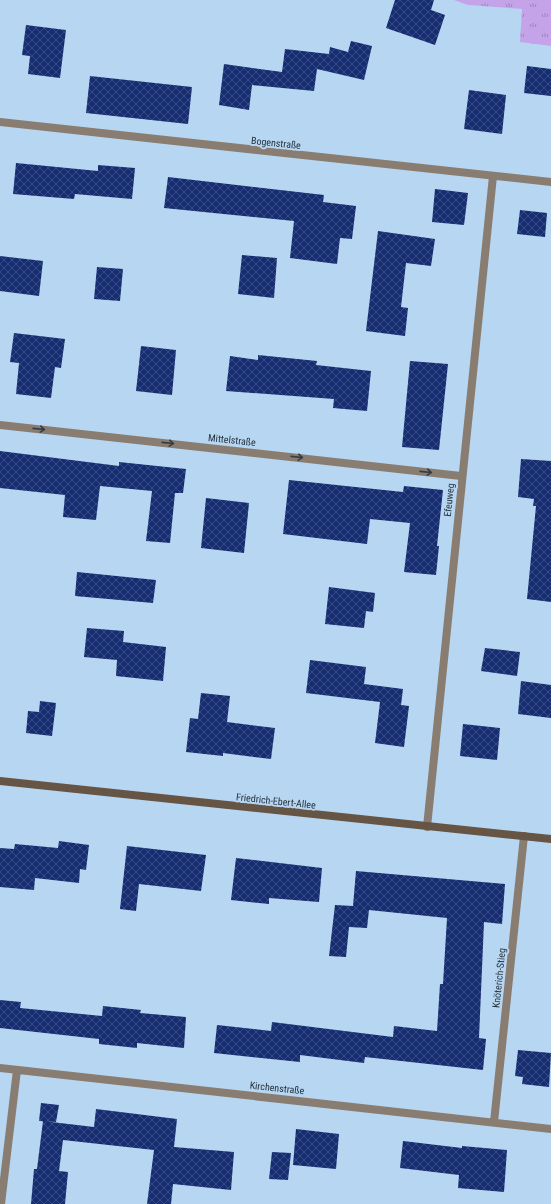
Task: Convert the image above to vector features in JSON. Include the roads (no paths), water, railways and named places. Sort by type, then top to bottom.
[{"type":"street","name":"Bogenstraße","points":[[0,122],[551,182]]},
{"type":"street","name":"Efeuweg","points":[[427,827],[493,176]]},
{"type":"street","name":"Mittelstraße","points":[[0,425],[462,476]]},
{"type":"street","name":"Friedrich-Ebert-Allee","points":[[0,781],[551,839]]},
{"type":"street","name":"Knöterich-Stieg","points":[[494,1122],[524,836]]},
{"type":"street","name":"Kirchenstraße","points":[[0,1068],[551,1129]]},
{"type":"street","points":[[1,1204],[17,1070]]}]
